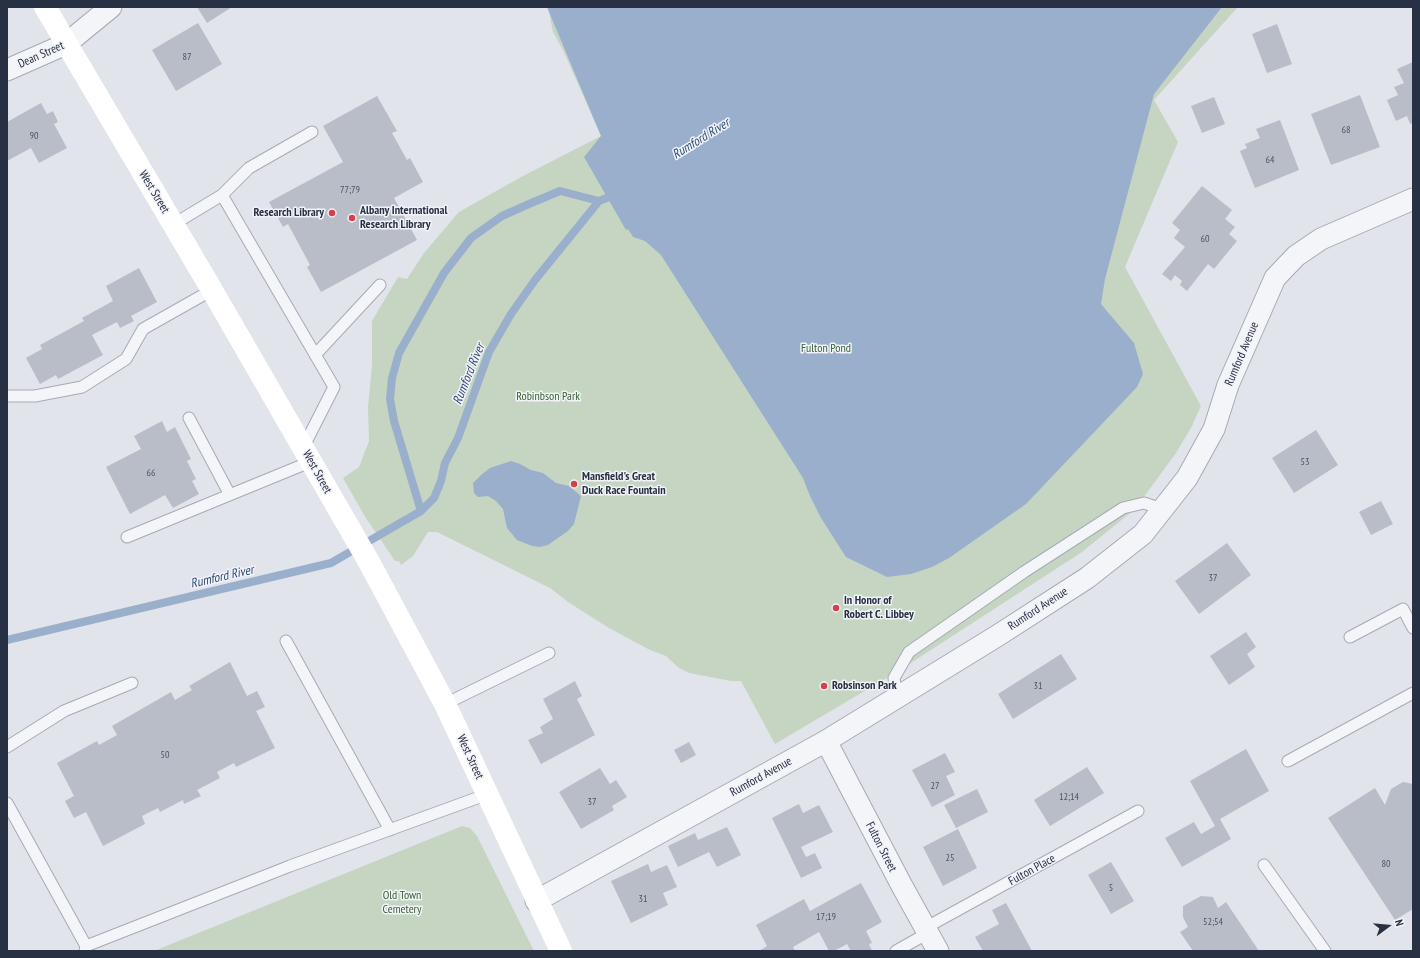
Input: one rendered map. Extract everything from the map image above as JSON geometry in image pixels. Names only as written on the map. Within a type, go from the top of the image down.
[{"type":"main road","name":"West Street","points":[[46,7],[66,44],[174,224],[369,562],[445,704],[488,794],[536,901],[561,951]]},
{"type":"street","name":"Dean Street","points":[[7,70],[66,44],[112,7]]},
{"type":"street","name":"Rumford Avenue","points":[[536,901],[826,741],[997,636],[1087,578],[1143,534],[1186,478],[1214,429],[1228,385],[1275,278],[1296,256],[1321,240],[1413,199]]},
{"type":"street","name":"Fulton Street","points":[[826,741],[938,951]]},
{"type":"lane","points":[[174,224],[222,195],[249,168],[312,132]]},
{"type":"lane","points":[[127,537],[230,494],[307,455],[334,387],[222,195]]},
{"type":"lane","points":[[314,355],[380,285]]},
{"type":"lane","points":[[7,396],[35,396],[82,387],[126,359],[143,329],[212,290]]},
{"type":"lane","points":[[189,418],[230,494]]},
{"type":"lane","points":[[897,697],[894,678],[909,652],[1024,572],[1123,508],[1144,503],[1162,509]]},
{"type":"lane","points":[[1350,637],[1403,609],[1413,628]]},
{"type":"lane","points":[[286,640],[390,830]]},
{"type":"lane","points":[[445,704],[548,653]]},
{"type":"lane","points":[[7,747],[64,711],[132,683]]},
{"type":"lane","points":[[1288,761],[1413,693]]},
{"type":"lane","points":[[7,803],[85,948],[290,866],[488,794]]},
{"type":"lane","name":"Fulton Place","points":[[896,951],[927,930],[1138,811]]},
{"type":"lane","points":[[1264,866],[1325,951]]},
{"type":"green space","name":"Fulton Pond","points":[[548,7],[1238,7],[1154,100],[1178,142],[1125,267],[1201,406],[1191,428],[1176,453],[1135,509],[1082,552],[900,670],[775,744],[741,681],[731,681],[689,673],[679,668],[666,656],[650,650],[609,628],[568,602],[550,588],[437,532],[428,532],[413,556],[401,565],[399,561],[395,561],[364,515],[343,478],[359,467],[369,441],[368,407],[372,365],[372,321],[398,277],[407,279],[424,253],[459,212],[521,177],[601,136],[563,50],[553,32]]},
{"type":"green space","name":"Old Town Cemetery","points":[[462,826],[470,828],[477,836],[534,951],[154,951]]},
{"type":"water","name":"Fulton Pond","points":[[547,7],[1222,7],[1154,94],[1105,279],[1101,304],[1134,343],[1143,374],[1137,387],[1026,504],[949,558],[932,567],[911,574],[887,577],[846,557],[821,518],[803,478],[661,255],[645,241],[633,237],[628,229],[626,230],[584,157],[601,136]]},
{"type":"water","points":[[511,461],[531,470],[543,473],[556,483],[569,486],[581,496],[574,524],[568,531],[548,545],[540,547],[532,546],[517,540],[507,528],[503,509],[496,501],[488,496],[478,497],[474,493],[473,483],[481,475],[490,468]]},
{"type":"building","points":[[197,7],[232,7],[207,23]]},
{"type":"building","points":[[198,23],[222,64],[176,91],[152,50]]},
{"type":"building","points":[[1277,24],[1292,64],[1267,73],[1252,34]]},
{"type":"building","points":[[1413,62],[1413,123],[1410,124],[1407,116],[1396,121],[1387,100],[1398,95],[1394,87],[1404,83],[1397,69]]},
{"type":"building","points":[[1360,95],[1380,147],[1331,165],[1311,114]]},
{"type":"building","points":[[377,96],[397,131],[392,133],[407,160],[410,158],[423,182],[394,198],[417,240],[321,292],[307,267],[310,265],[288,224],[283,227],[269,202],[343,162],[323,126]]},
{"type":"building","points":[[1214,97],[1225,124],[1202,133],[1191,106]]},
{"type":"building","points":[[41,103],[47,114],[53,111],[58,122],[54,124],[67,148],[39,163],[31,148],[7,161],[7,122]]},
{"type":"building","points":[[1280,120],[1299,170],[1255,188],[1240,151],[1247,148],[1245,144],[1260,138],[1256,129]]},
{"type":"building","points":[[1202,186],[1232,210],[1225,219],[1235,227],[1229,234],[1237,241],[1214,269],[1208,264],[1187,291],[1180,285],[1182,281],[1175,275],[1171,281],[1162,274],[1185,247],[1174,238],[1180,230],[1172,223]]},
{"type":"building","points":[[139,268],[157,302],[131,316],[134,321],[120,328],[117,322],[92,335],[103,355],[58,379],[56,375],[40,384],[26,358],[42,349],[40,345],[84,321],[82,318],[113,301],[106,286]]},
{"type":"building","points":[[162,421],[167,432],[175,427],[191,459],[187,461],[196,479],[192,481],[199,494],[173,508],[165,495],[130,514],[106,467],[141,449],[134,436]]},
{"type":"building","points":[[1316,430],[1338,465],[1294,493],[1272,458]]},
{"type":"building","points":[[1381,501],[1393,524],[1371,535],[1359,512]]},
{"type":"building","points":[[1227,543],[1251,575],[1199,614],[1175,581]]},
{"type":"building","points":[[1246,632],[1256,647],[1247,654],[1255,667],[1229,685],[1210,656]]},
{"type":"building","points":[[1061,654],[1077,679],[1013,719],[998,694]]},
{"type":"building","points":[[230,662],[247,696],[257,691],[265,707],[256,711],[275,748],[236,767],[234,763],[217,772],[220,778],[197,790],[201,796],[184,804],[183,800],[160,812],[158,808],[142,816],[145,824],[103,846],[86,812],[74,818],[65,801],[74,796],[57,763],[97,741],[99,745],[117,735],[112,726],[171,692],[175,700],[192,690],[189,686]]},
{"type":"building","points":[[575,681],[582,696],[577,699],[595,735],[541,764],[528,740],[543,733],[540,727],[553,719],[543,699]]},
{"type":"building","points":[[689,742],[696,755],[681,763],[674,750]]},
{"type":"building","points":[[1246,749],[1269,791],[1220,819],[1231,839],[1182,867],[1165,838],[1194,822],[1201,834],[1215,826],[1190,781]]},
{"type":"building","points":[[945,753],[955,772],[946,776],[955,795],[932,807],[912,770]]},
{"type":"building","points":[[1087,767],[1104,793],[1050,826],[1034,800]]},
{"type":"building","points":[[600,768],[610,784],[616,780],[627,797],[612,806],[614,810],[581,829],[559,792]]},
{"type":"building","points":[[1403,782],[1413,784],[1413,909],[1395,920],[1328,818],[1375,788],[1385,805],[1391,789]]},
{"type":"building","points":[[977,789],[988,812],[956,828],[944,805]]},
{"type":"building","points":[[799,804],[803,813],[819,805],[833,832],[801,847],[806,857],[815,853],[822,868],[801,878],[772,818]]},
{"type":"building","points":[[727,827],[741,855],[717,867],[709,852],[678,867],[668,846],[695,833],[698,840]]},
{"type":"building","points":[[958,829],[977,868],[943,886],[923,847]]},
{"type":"building","points":[[1111,862],[1134,901],[1111,914],[1088,875]]},
{"type":"building","points":[[648,864],[651,872],[667,865],[677,887],[663,893],[668,905],[631,923],[611,881]]},
{"type":"building","points":[[861,883],[882,922],[866,931],[872,943],[869,944],[872,951],[851,951],[847,944],[834,951],[829,951],[819,932],[793,947],[795,951],[759,951],[767,946],[756,925],[804,899],[810,911]]},
{"type":"building","points":[[1201,896],[1213,897],[1218,908],[1226,902],[1259,951],[1193,951],[1180,932],[1188,927],[1183,917],[1183,906]]},
{"type":"building","points":[[1006,903],[1032,951],[983,951],[975,937],[999,924],[992,910]]},
{"type":"waterway","points":[[421,511],[394,421],[390,399],[392,378],[399,353],[444,273],[471,238],[502,216],[560,191],[599,201]]},
{"type":"waterway","name":"Rumford River","points":[[7,640],[331,563],[421,511],[434,498],[441,481],[445,463],[458,438],[489,352],[511,314],[535,280],[599,201],[617,194]]},
{"type":"place","name":"Research Library","points":[[332,213]]},
{"type":"place","name":"Albany International Research Library","points":[[352,218]]},
{"type":"place","name":"Mansfield's Great Duck Race Fountain","points":[[574,484]]},
{"type":"place","name":"In Honor of Robert C. Libbey","points":[[836,608]]},
{"type":"place","name":"Robsinson Park","points":[[824,686]]},
{"type":"park label","name":"Robinbson Park","points":[[548,397]]}]
